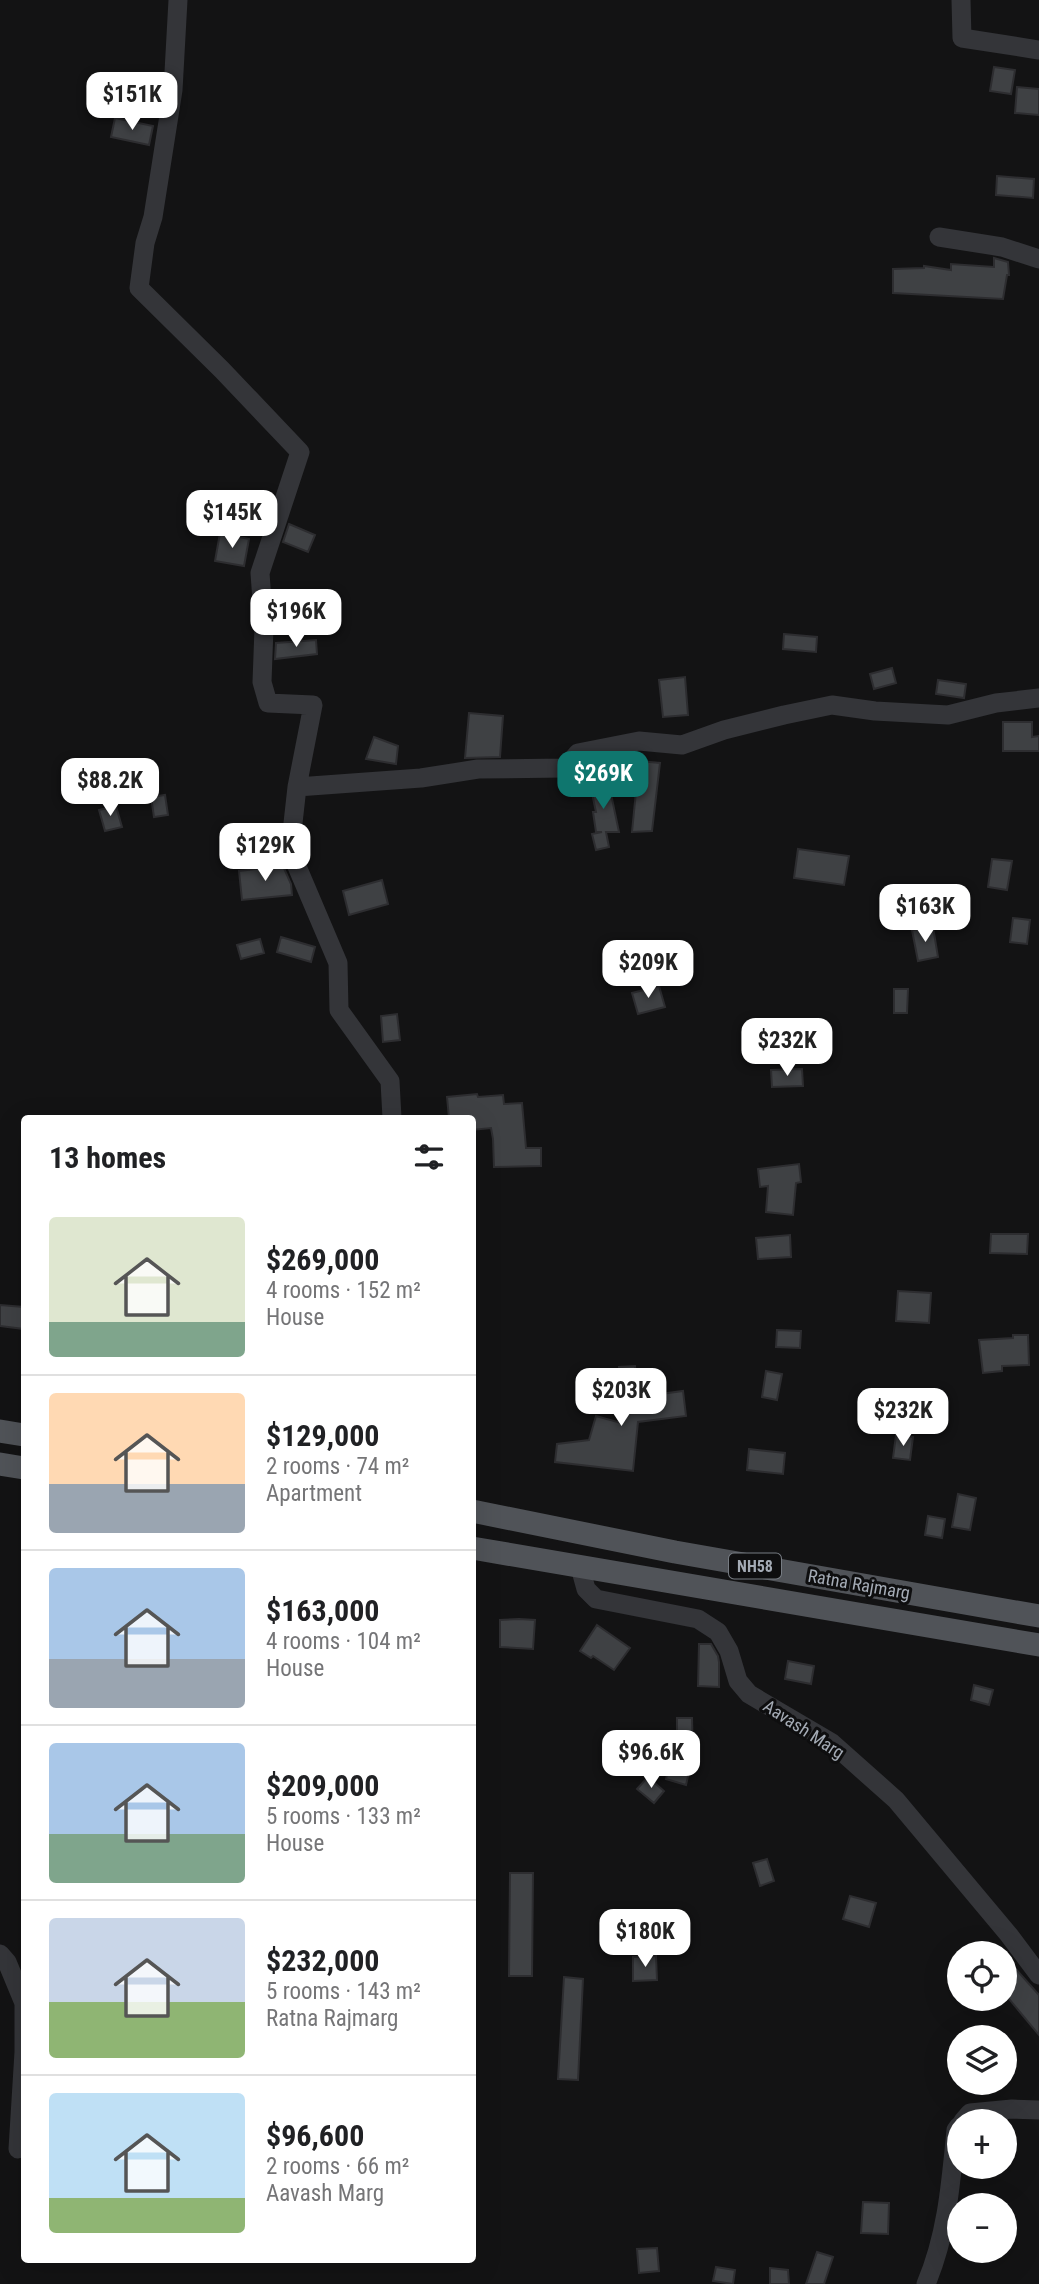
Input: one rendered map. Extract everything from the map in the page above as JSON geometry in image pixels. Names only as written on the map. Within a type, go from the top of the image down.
[{"type":"main road","points":[[0,1432],[21,1436]]},
{"type":"main road","points":[[0,1464],[21,1468]]},
{"type":"main road","name":"Ratna Rajmarg","points":[[476,1512],[675,1552],[1039,1616]]},
{"type":"main road","name":"Ratna Rajmarg","points":[[476,1549],[1039,1646]]},
{"type":"street","points":[[178,0],[173,90],[139,288],[300,452],[260,573],[264,628],[262,682],[268,703],[313,705],[297,787],[290,850],[338,963],[339,1010],[390,1081],[392,1115]]},
{"type":"street","points":[[961,0],[962,38],[1039,50]]},
{"type":"street","points":[[939,237],[1002,247],[1039,259]]},
{"type":"street","points":[[297,787],[421,778],[478,769],[565,768],[578,754],[639,741],[682,745],[724,730],[832,705],[875,711],[948,715],[996,703],[1039,698]]},
{"type":"street","name":"Aavash Marg","points":[[580,1567],[586,1589],[596,1599],[698,1619],[718,1632],[729,1651],[737,1681],[749,1694],[832,1743],[896,1800],[1039,1975]]},
{"type":"street","points":[[0,1954],[21,1996]]},
{"type":"street","points":[[18,2149],[21,2100]]},
{"type":"street","points":[[1017,2109],[1039,2110]]},
{"type":"street","points":[[926,2284],[934,2266],[943,2231],[951,2179]]},
{"type":"building","points":[[994,67],[1015,70],[1011,94],[990,91]]},
{"type":"building","points":[[1017,87],[1039,89],[1039,115],[1015,113]]},
{"type":"building","points":[[115,118],[153,126],[149,145],[111,137]]},
{"type":"building","points":[[997,176],[1034,179],[1033,198],[996,195]]},
{"type":"building","points":[[994,258],[1008,262],[1009,275],[1003,299],[893,293],[893,269],[924,266],[951,270],[951,264],[994,267]]},
{"type":"building","points":[[289,524],[315,535],[308,552],[283,542]]},
{"type":"building","points":[[220,533],[249,539],[244,566],[215,561]]},
{"type":"building","points":[[784,634],[817,637],[816,652],[783,649]]},
{"type":"building","points":[[316,640],[317,654],[275,659],[276,643]]},
{"type":"building","points":[[892,668],[896,683],[874,689],[870,674]]},
{"type":"building","points":[[685,677],[688,715],[663,717],[659,680]]},
{"type":"building","points":[[938,680],[966,684],[964,698],[936,694]]},
{"type":"building","points":[[469,713],[503,716],[500,757],[465,758]]},
{"type":"building","points":[[1003,722],[1032,722],[1032,737],[1039,736],[1039,751],[1003,751]]},
{"type":"building","points":[[374,737],[398,746],[396,764],[366,759]]},
{"type":"building","points":[[639,761],[660,763],[652,831],[632,832]]},
{"type":"building","points":[[607,775],[619,832],[606,832],[609,847],[596,850],[592,834],[602,832],[596,832],[593,812],[596,812],[589,779]]},
{"type":"building","points":[[165,795],[168,815],[154,817],[151,797]]},
{"type":"building","points":[[116,806],[122,827],[105,831],[99,810]]},
{"type":"building","points":[[798,849],[849,856],[844,885],[794,878]]},
{"type":"building","points":[[992,859],[1012,861],[1007,890],[988,887]]},
{"type":"building","points":[[283,866],[291,884],[292,895],[242,900],[239,871]]},
{"type":"building","points":[[382,880],[388,904],[349,915],[343,891]]},
{"type":"building","points":[[1013,918],[1030,920],[1027,944],[1010,942]]},
{"type":"building","points":[[933,927],[938,957],[918,961],[912,930]]},
{"type":"building","points":[[281,937],[315,947],[311,962],[277,952]]},
{"type":"building","points":[[260,939],[264,953],[241,959],[237,945]]},
{"type":"building","points":[[659,986],[665,1007],[638,1014],[632,993]]},
{"type":"building","points":[[894,989],[908,989],[907,1013],[894,1013]]},
{"type":"building","points":[[397,1014],[400,1040],[383,1042],[381,1016]]},
{"type":"building","points":[[802,1069],[803,1086],[772,1087],[771,1070]]},
{"type":"building","points":[[503,1095],[504,1104],[522,1103],[526,1148],[541,1148],[541,1166],[494,1167],[491,1128],[476,1130],[476,1115],[449,1115],[447,1097]]},
{"type":"building","points":[[799,1164],[801,1182],[796,1183],[793,1215],[766,1212],[768,1186],[760,1187],[758,1169]]},
{"type":"building","points":[[991,1234],[1028,1234],[1027,1254],[990,1253]]},
{"type":"building","points":[[790,1235],[791,1257],[758,1259],[756,1238]]},
{"type":"building","points":[[898,1291],[931,1293],[929,1323],[896,1321]]},
{"type":"building","points":[[0,1305],[21,1307],[21,1329],[0,1326]]},
{"type":"building","points":[[777,1330],[801,1331],[800,1348],[776,1347]]},
{"type":"building","points":[[1013,1335],[1028,1335],[1029,1365],[1002,1366],[1002,1371],[983,1373],[979,1340],[1013,1338]]},
{"type":"building","points":[[635,1366],[638,1397],[683,1391],[686,1416],[638,1422],[633,1471],[555,1462],[557,1444],[589,1440],[596,1416],[621,1423],[619,1400],[623,1400],[619,1367]]},
{"type":"building","points":[[766,1371],[782,1374],[777,1400],[762,1397]]},
{"type":"building","points":[[896,1435],[913,1437],[910,1460],[893,1458]]},
{"type":"building","points":[[749,1449],[785,1453],[783,1474],[747,1470]]},
{"type":"building","points":[[958,1494],[976,1498],[970,1530],[952,1527]]},
{"type":"building","points":[[928,1516],[945,1519],[942,1538],[925,1535]]},
{"type":"building","points":[[500,1620],[535,1620],[533,1649],[500,1647]]},
{"type":"building","points":[[597,1625],[630,1648],[614,1670],[580,1651]]},
{"type":"building","points":[[699,1644],[711,1644],[718,1656],[719,1687],[698,1686]]},
{"type":"building","points":[[788,1661],[814,1666],[811,1684],[785,1679]]},
{"type":"building","points":[[974,1685],[993,1690],[989,1705],[971,1700]]},
{"type":"building","points":[[677,1718],[692,1718],[693,1755],[686,1785],[666,1779],[677,1735]]},
{"type":"building","points":[[648,1777],[664,1791],[654,1803],[637,1789]]},
{"type":"building","points":[[767,1859],[774,1881],[760,1886],[753,1863]]},
{"type":"building","points":[[510,1873],[533,1873],[532,1976],[509,1976]]},
{"type":"building","points":[[850,1896],[876,1903],[869,1927],[843,1919]]},
{"type":"building","points":[[656,1956],[657,1980],[633,1981],[633,1957]]},
{"type":"building","points":[[1017,1970],[1039,1995],[1039,2035],[1017,2009]]},
{"type":"building","points":[[564,1977],[583,1979],[578,2080],[558,2079]]},
{"type":"building","points":[[863,2202],[889,2203],[888,2234],[861,2233]]},
{"type":"building","points":[[657,2248],[659,2271],[639,2273],[637,2249]]},
{"type":"building","points":[[817,2252],[833,2257],[824,2284],[806,2284]]},
{"type":"building","points":[[716,2267],[735,2270],[733,2284],[713,2281]]},
{"type":"building","points":[[770,2268],[788,2270],[789,2284],[770,2284]]}]
